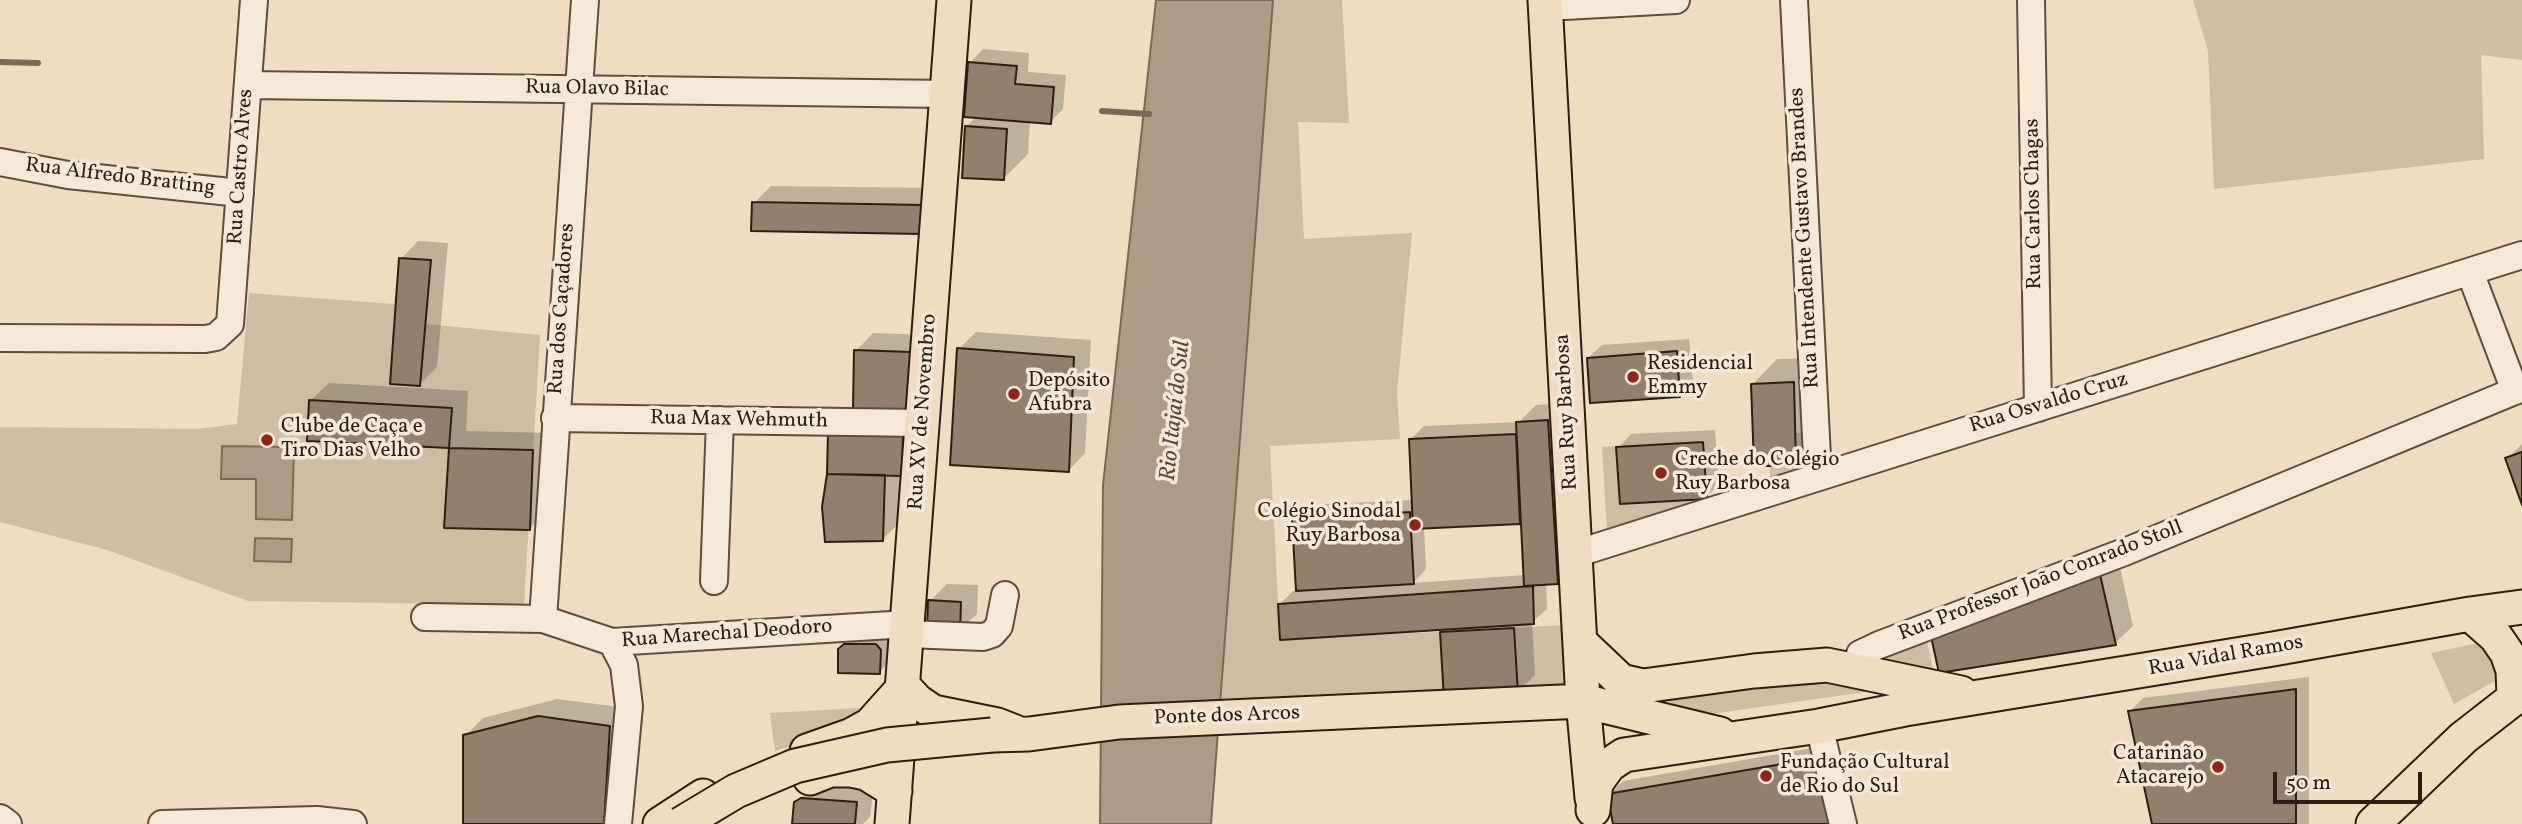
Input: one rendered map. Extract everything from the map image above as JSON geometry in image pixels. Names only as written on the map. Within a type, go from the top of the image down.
[{"type":"main road","name":"Rua XV de Novembro","points":[[892,824],[954,0]]},
{"type":"main road","name":"Rua Ruy Barbosa","points":[[1545,4],[1583,701],[1594,806]]},
{"type":"main road","name":"Rua Vidal Ramos","points":[[1594,806],[1609,765],[1623,755],[1819,726],[1905,709],[2522,607]]},
{"type":"main road","points":[[2373,824],[2463,738],[2518,694],[2507,653],[2496,637],[2470,614]]},
{"type":"main road","points":[[1580,643],[1621,681],[1643,687],[1754,671],[1827,665],[1867,672]]},
{"type":"main road","name":"Rua Vidal Ramos","points":[[1867,672],[1981,698]]},
{"type":"main road","points":[[660,824],[744,775],[852,735],[870,725],[904,687],[917,701],[933,712],[997,725],[1014,734]]},
{"type":"main road","points":[[1583,701],[1739,739]]},
{"type":"main road","name":"Ponte dos Arcos","points":[[681,824],[736,791],[794,766],[887,745],[1119,722],[1583,701]]},
{"type":"main road","points":[[1594,806],[1601,757],[1609,739],[1629,721],[1649,716]]},
{"type":"main road","points":[[830,770],[852,735]]},
{"type":"main road","points":[[706,824],[830,770],[866,773],[895,791]]},
{"type":"main road","points":[[744,775],[795,783]]},
{"type":"street","name":"Rua Castro Alves","points":[[0,338],[205,339],[224,332],[230,324],[231,315],[254,0]]},
{"type":"street","name":"Rua dos Caçadores","points":[[542,619],[585,0]]},
{"type":"street","points":[[1545,4],[1676,0]]},
{"type":"street","name":"Rua Intendente Gustavo Brandes","points":[[1794,0],[1818,477]]},
{"type":"street","name":"Rua Carlos Chagas","points":[[2031,0],[2038,408]]},
{"type":"street","name":"Rua Olavo Bilac","points":[[248,85],[947,94]]},
{"type":"street","name":"Rua Alfredo Bratting","points":[[0,162],[68,174],[240,193]]},
{"type":"street","name":"Rua Osvaldo Cruz","points":[[1575,554],[2522,255]]},
{"type":"street","points":[[2470,271],[2518,390]]},
{"type":"street","name":"Rua Professor João Conrado Stoll","points":[[1867,672],[1860,654],[1879,645],[2127,551],[2518,390]]},
{"type":"street","name":"Rua Max Wehmuth","points":[[555,418],[923,423]]},
{"type":"street","points":[[714,581],[720,420]]},
{"type":"street","name":"Rua Marechal Deodoro","points":[[425,617],[542,619],[612,642],[908,629],[983,637],[992,635],[999,626],[1005,595]]},
{"type":"street","points":[[612,642],[624,664],[629,706],[620,816],[649,824]]},
{"type":"street","points":[[1819,726],[1843,824]]},
{"type":"street","points":[[0,818],[8,824]]},
{"type":"street","points":[[162,824],[317,820],[353,824]]},
{"type":"shaded area","points":[[1267,0],[1342,0],[1349,123],[1298,122],[1304,239],[1412,233],[1397,393],[1400,439],[1270,446],[1280,639],[1440,632],[1444,699],[1218,717],[1236,493]]},
{"type":"shaded area","points":[[2193,0],[2522,0],[2522,60],[2481,55],[2484,159],[2214,189],[2208,51]]},
{"type":"shaded area","name":"Clube de Caça e Tiro Dias Velho","points":[[399,258],[431,260],[425,324],[540,335],[524,605],[248,601],[107,550],[0,522],[0,427],[197,429],[237,424],[249,293],[394,304]]},
{"type":"shaded area","points":[[1795,433],[1809,433],[1810,472],[1777,481],[1770,475],[1770,467],[1796,466]]},
{"type":"shaded area","points":[[1616,446],[1620,504],[1707,499],[1607,532],[1602,447]]},
{"type":"shaded area","points":[[1563,625],[1566,691],[1518,694],[1514,628]]},
{"type":"shaded area","points":[[1926,636],[1934,674],[1874,666],[1874,654]]},
{"type":"shaded area","points":[[2483,642],[2501,654],[2495,681],[2454,704],[2431,653]]},
{"type":"shaded area","points":[[1769,676],[1893,688],[1711,714],[1685,711],[1667,700]]},
{"type":"shaded area","points":[[878,707],[873,720],[775,751],[770,713]]},
{"type":"water","name":"Rio Itajaí do Sul","points":[[1156,0],[1273,0],[1211,824],[1100,824],[1103,485]]},
{"type":"water","points":[[222,446],[294,447],[292,520],[256,519],[256,479],[221,479]]},
{"type":"water","points":[[255,538],[292,539],[291,562],[254,561]]},
{"type":"building","points":[[968,62],[1017,66],[1015,84],[1054,87],[1051,124],[964,117]]},
{"type":"building","points":[[965,126],[1007,129],[1004,180],[962,178]]},
{"type":"building","points":[[752,202],[923,205],[922,234],[751,231]]},
{"type":"building","points":[[399,258],[431,260],[420,386],[390,384]]},
{"type":"building","name":"Depósito Afubra","points":[[957,348],[1074,357],[1069,472],[950,465]]},
{"type":"building","points":[[854,350],[911,352],[908,410],[853,409]]},
{"type":"building","name":"Residencial Emmy","points":[[1677,351],[1680,397],[1590,403],[1587,358]]},
{"type":"building","points":[[1794,382],[1796,466],[1754,466],[1751,384]]},
{"type":"building","points":[[309,400],[452,408],[449,448],[307,441]]},
{"type":"building","points":[[1548,420],[1558,584],[1524,586],[1516,422]]},
{"type":"building","points":[[828,432],[903,434],[902,476],[827,474]]},
{"type":"building","points":[[1516,434],[1520,524],[1413,529],[1409,439]]},
{"type":"building","name":"Creche do Colégio Ruy Barbosa","points":[[1703,442],[1707,499],[1620,504],[1616,447]]},
{"type":"building","points":[[449,448],[533,450],[530,530],[444,528]]},
{"type":"building","points":[[2522,452],[2522,505],[2505,458]]},
{"type":"building","points":[[827,474],[885,475],[883,541],[825,542],[822,507]]},
{"type":"building","points":[[1410,512],[1414,584],[1296,591],[1292,518]]},
{"type":"building","points":[[2099,570],[2116,645],[1939,673],[1930,632]]},
{"type":"building","points":[[1533,586],[1534,624],[1280,640],[1278,604]]},
{"type":"building","points":[[928,600],[961,602],[960,633],[927,632]]},
{"type":"building","points":[[1514,628],[1518,694],[1444,699],[1440,632]]},
{"type":"building","points":[[844,644],[876,644],[881,650],[880,674],[838,673],[838,649]]},
{"type":"building","name":"Catarinão Atacarejo","points":[[2296,689],[2296,824],[2152,824],[2128,711]]},
{"type":"building","points":[[538,716],[610,726],[604,824],[463,824],[463,735]]},
{"type":"building","name":"Fundação Cultural de Rio do Sul","points":[[1817,758],[1829,824],[1613,824],[1607,794]]},
{"type":"building","points":[[801,798],[857,802],[855,824],[792,824],[794,802]]},
{"type":"waterway","points":[[0,62],[38,63]]},
{"type":"waterway","points":[[1102,111],[1149,114]]},
{"type":"place","name":"Residencial Emmy","points":[[1633,377]]},
{"type":"place","name":"Depósito Afubra","points":[[1014,394]]},
{"type":"place","name":"Clube de Caça e Tiro Dias Velho","points":[[267,440]]},
{"type":"place","name":"Creche do Colégio Ruy Barbosa","points":[[1661,473]]},
{"type":"place","name":"Colégio Sinodal Ruy Barbosa","points":[[1415,525]]},
{"type":"place","name":"Catarinão Atacarejo","points":[[2218,767]]},
{"type":"place","name":"Fundação Cultural de Rio do Sul","points":[[1766,776]]}]
